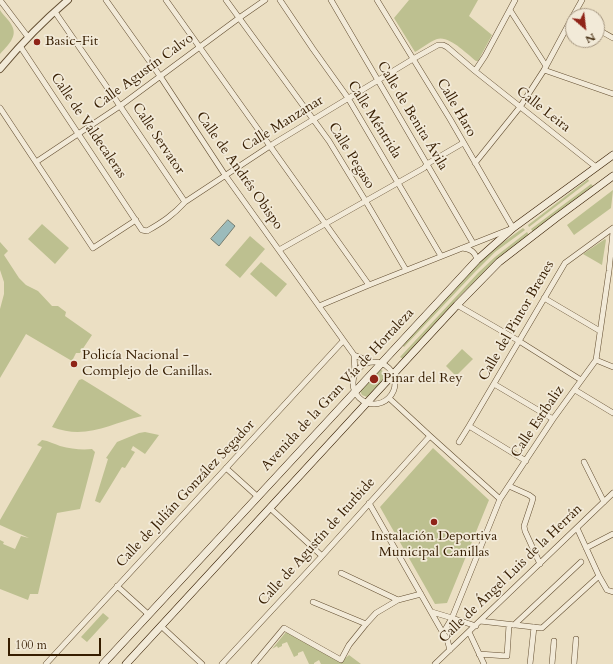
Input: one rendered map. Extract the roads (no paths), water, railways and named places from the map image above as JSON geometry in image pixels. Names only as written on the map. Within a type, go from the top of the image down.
[{"type":"main road","name":"Avenida de la Gran Vía de Hortaleza","points":[[102,664],[477,260],[513,228],[613,155]]},
{"type":"main road","points":[[126,664],[457,305],[499,262],[613,176]]},
{"type":"street","points":[[0,0],[28,37]]},
{"type":"street","name":"Calle de Andrés Obispo","points":[[106,0],[160,76],[226,175],[343,341],[354,355],[371,362],[381,363]]},
{"type":"street","points":[[166,0],[324,224],[369,285]]},
{"type":"street","name":"Calle Pegaso","points":[[226,0],[329,141],[406,270]]},
{"type":"street","name":"Calle Agustín Calvo","points":[[36,162],[120,106],[265,0]]},
{"type":"street","name":"Calle Méntrida","points":[[280,0],[348,98],[441,256]]},
{"type":"street","name":"Calle de Benita Ávila","points":[[331,0],[473,243]]},
{"type":"street","name":"Calle Haro","points":[[377,0],[450,119],[513,228]]},
{"type":"street","points":[[475,71],[485,56],[515,0]]},
{"type":"street","points":[[0,69],[28,37],[65,1]]},
{"type":"street","points":[[510,10],[545,68],[613,94]]},
{"type":"street","name":"Calle Servator","points":[[54,12],[185,202]]},
{"type":"street","points":[[475,163],[520,107],[545,68],[565,31]]},
{"type":"street","name":"Calle Leira","points":[[413,59],[438,46],[443,45],[447,47],[596,167]]},
{"type":"street","name":"Calle de Valdecaleras","points":[[20,46],[136,220]]},
{"type":"street","name":"Calle Manzanar","points":[[136,220],[142,230],[147,231],[166,220],[185,202],[270,146],[413,59]]},
{"type":"street","points":[[0,108],[93,248],[136,220]]},
{"type":"street","points":[[279,250],[424,168],[427,164],[463,143]]},
{"type":"street","points":[[319,306],[513,228]]},
{"type":"street","name":"Calle del Pintor Brenes","points":[[459,442],[565,263],[613,228]]},
{"type":"street","name":"Calle Estíbaliz","points":[[443,633],[452,618],[500,499],[553,419],[596,360],[613,232]]},
{"type":"street","points":[[461,248],[469,249],[473,252],[477,260]]},
{"type":"street","points":[[544,298],[600,331]]},
{"type":"street","points":[[457,305],[519,341],[581,380]]},
{"type":"street","name":"Calle de Julián González Segador","points":[[46,664],[343,341]]},
{"type":"street","points":[[354,355],[355,373]]},
{"type":"street","points":[[596,360],[613,367]]},
{"type":"street","points":[[371,362],[363,364],[358,368],[352,382],[354,392],[362,402],[374,405],[385,402],[395,389],[395,380],[393,375],[381,363]]},
{"type":"street","points":[[494,384],[553,419]]},
{"type":"street","points":[[575,390],[613,413]]},
{"type":"street","points":[[389,398],[500,499]]},
{"type":"street","points":[[469,426],[526,460]]},
{"type":"street","name":"Calle de Agustín de Iturbide","points":[[222,664],[430,436]]},
{"type":"street","name":"Calle de Ángel Luis de la Herrán","points":[[584,462],[604,502]]},
{"type":"street","points":[[226,468],[258,497]]},
{"type":"street","points":[[509,486],[533,498],[524,526],[540,564]]},
{"type":"street","name":"Calle de Ángel Luis de la Herrán","points":[[436,664],[613,493]]},
{"type":"street","points":[[369,503],[447,639],[450,650]]},
{"type":"street","points":[[270,508],[322,556]]},
{"type":"street","points":[[577,528],[606,590],[613,592]]},
{"type":"street","points":[[586,548],[613,534]]},
{"type":"street","points":[[479,654],[507,656],[511,625],[581,562]]},
{"type":"street","points":[[341,573],[398,600]]},
{"type":"street","points":[[480,621],[542,628],[599,576]]},
{"type":"street","points":[[117,586],[149,615]]},
{"type":"street","points":[[254,664],[284,628],[341,660],[349,645],[376,613],[398,600],[420,594]]},
{"type":"street","points":[[314,602],[366,624]]},
{"type":"street","points":[[432,612],[476,626]]},
{"type":"street","points":[[161,626],[202,664]]},
{"type":"street","points":[[530,664],[534,628]]},
{"type":"street","points":[[469,632],[484,664]]},
{"type":"street","points":[[574,664],[576,639]]},
{"type":"street","points":[[552,664],[554,641]]},
{"type":"water","points":[[228,220],[235,226],[219,246],[211,239]]},
{"type":"place","name":"Basic-Fit","points":[[37,42]]},
{"type":"place","name":"Policía Nacional - Complejo de Canillas.","points":[[74,364]]},
{"type":"place","name":"Pinar del Rey","points":[[374,379]]},
{"type":"place","name":"Instalación Deportiva Municipal Canillas","points":[[434,522]]}]
